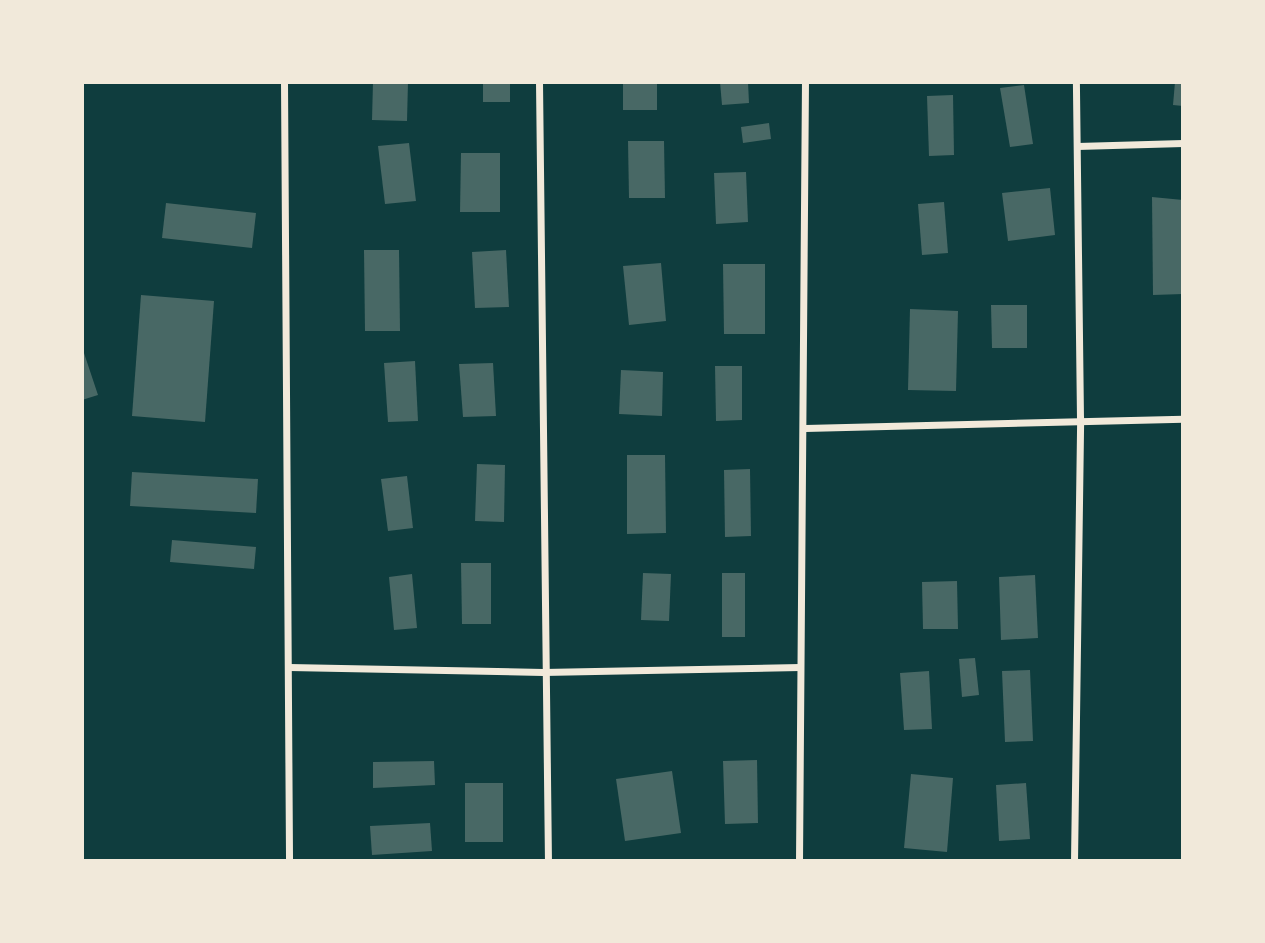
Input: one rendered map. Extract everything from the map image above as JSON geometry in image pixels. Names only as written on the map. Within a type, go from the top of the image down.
[{"type":"street","points":[[284,82],[289,861]]},
{"type":"street","points":[[539,82],[543,672],[548,861]]},
{"type":"street","points":[[799,861],[805,428],[805,82]]},
{"type":"street","points":[[1074,861],[1080,418],[1076,82]]},
{"type":"street","points":[[1077,146],[1183,143]]},
{"type":"street","points":[[805,428],[1080,418],[1183,419]]},
{"type":"street","points":[[289,667],[543,672],[800,667]]},
{"type":"building","points":[[373,82],[408,82],[407,121],[372,120]]},
{"type":"building","points":[[483,82],[510,82],[510,102],[483,102]]},
{"type":"building","points":[[623,82],[657,82],[657,110],[623,110]]},
{"type":"building","points":[[720,82],[748,82],[749,103],[722,105]]},
{"type":"building","points":[[1175,82],[1183,82],[1183,106],[1173,105]]},
{"type":"building","points":[[1024,85],[1033,144],[1010,147],[1000,88]]},
{"type":"building","points":[[953,95],[954,155],[929,156],[927,96]]},
{"type":"building","points":[[769,123],[771,139],[743,143],[741,127]]},
{"type":"building","points":[[628,141],[664,141],[665,198],[629,198]]},
{"type":"building","points":[[409,143],[416,201],[385,204],[378,146]]},
{"type":"building","points":[[461,153],[500,153],[500,212],[460,212]]},
{"type":"building","points":[[746,172],[748,222],[716,224],[714,173]]},
{"type":"building","points":[[1050,188],[1055,235],[1008,241],[1002,193]]},
{"type":"building","points":[[1152,197],[1183,200],[1183,294],[1153,295]]},
{"type":"building","points":[[944,202],[948,253],[922,255],[918,204]]},
{"type":"building","points":[[166,203],[256,213],[252,248],[162,238]]},
{"type":"building","points":[[364,250],[399,250],[400,331],[365,331]]},
{"type":"building","points":[[506,250],[509,307],[475,308],[472,252]]},
{"type":"building","points":[[661,263],[666,321],[629,325],[623,266]]},
{"type":"building","points":[[723,264],[765,264],[765,334],[724,334]]},
{"type":"building","points":[[141,295],[214,301],[205,422],[132,416]]},
{"type":"building","points":[[991,305],[1027,305],[1027,348],[992,348]]},
{"type":"building","points":[[910,309],[958,311],[956,391],[908,390]]},
{"type":"building","points":[[82,347],[98,395],[82,400]]},
{"type":"building","points":[[415,361],[418,421],[388,422],[384,363]]},
{"type":"building","points":[[493,363],[496,416],[463,417],[459,364]]},
{"type":"building","points":[[715,366],[742,366],[742,420],[716,421]]},
{"type":"building","points":[[621,370],[663,372],[662,416],[619,414]]},
{"type":"building","points":[[627,455],[665,455],[666,533],[627,534]]},
{"type":"building","points":[[477,464],[505,465],[504,522],[475,521]]},
{"type":"building","points":[[750,469],[751,536],[725,537],[724,470]]},
{"type":"building","points":[[132,472],[258,479],[256,513],[130,506]]},
{"type":"building","points":[[407,476],[413,528],[388,531],[381,479]]},
{"type":"building","points":[[172,540],[256,547],[254,569],[170,562]]},
{"type":"building","points":[[461,563],[491,563],[491,624],[462,624]]},
{"type":"building","points":[[643,573],[671,574],[669,621],[641,620]]},
{"type":"building","points":[[722,573],[745,573],[745,637],[722,637]]},
{"type":"building","points":[[412,574],[417,628],[394,630],[389,577]]},
{"type":"building","points":[[1035,575],[1038,638],[1001,640],[999,577]]},
{"type":"building","points":[[957,581],[958,629],[923,629],[922,582]]},
{"type":"building","points":[[975,658],[979,695],[962,697],[959,659]]},
{"type":"building","points":[[1030,670],[1033,741],[1005,742],[1002,671]]},
{"type":"building","points":[[929,671],[932,729],[904,730],[900,673]]},
{"type":"building","points":[[757,760],[758,823],[725,824],[723,761]]},
{"type":"building","points":[[434,761],[435,785],[373,788],[373,762]]},
{"type":"building","points":[[672,771],[681,833],[625,841],[616,779]]},
{"type":"building","points":[[911,774],[953,778],[947,852],[904,848]]},
{"type":"building","points":[[465,783],[503,783],[503,842],[465,842]]},
{"type":"building","points":[[1026,783],[1030,839],[999,841],[996,785]]},
{"type":"building","points":[[430,823],[432,851],[372,855],[370,826]]}]
